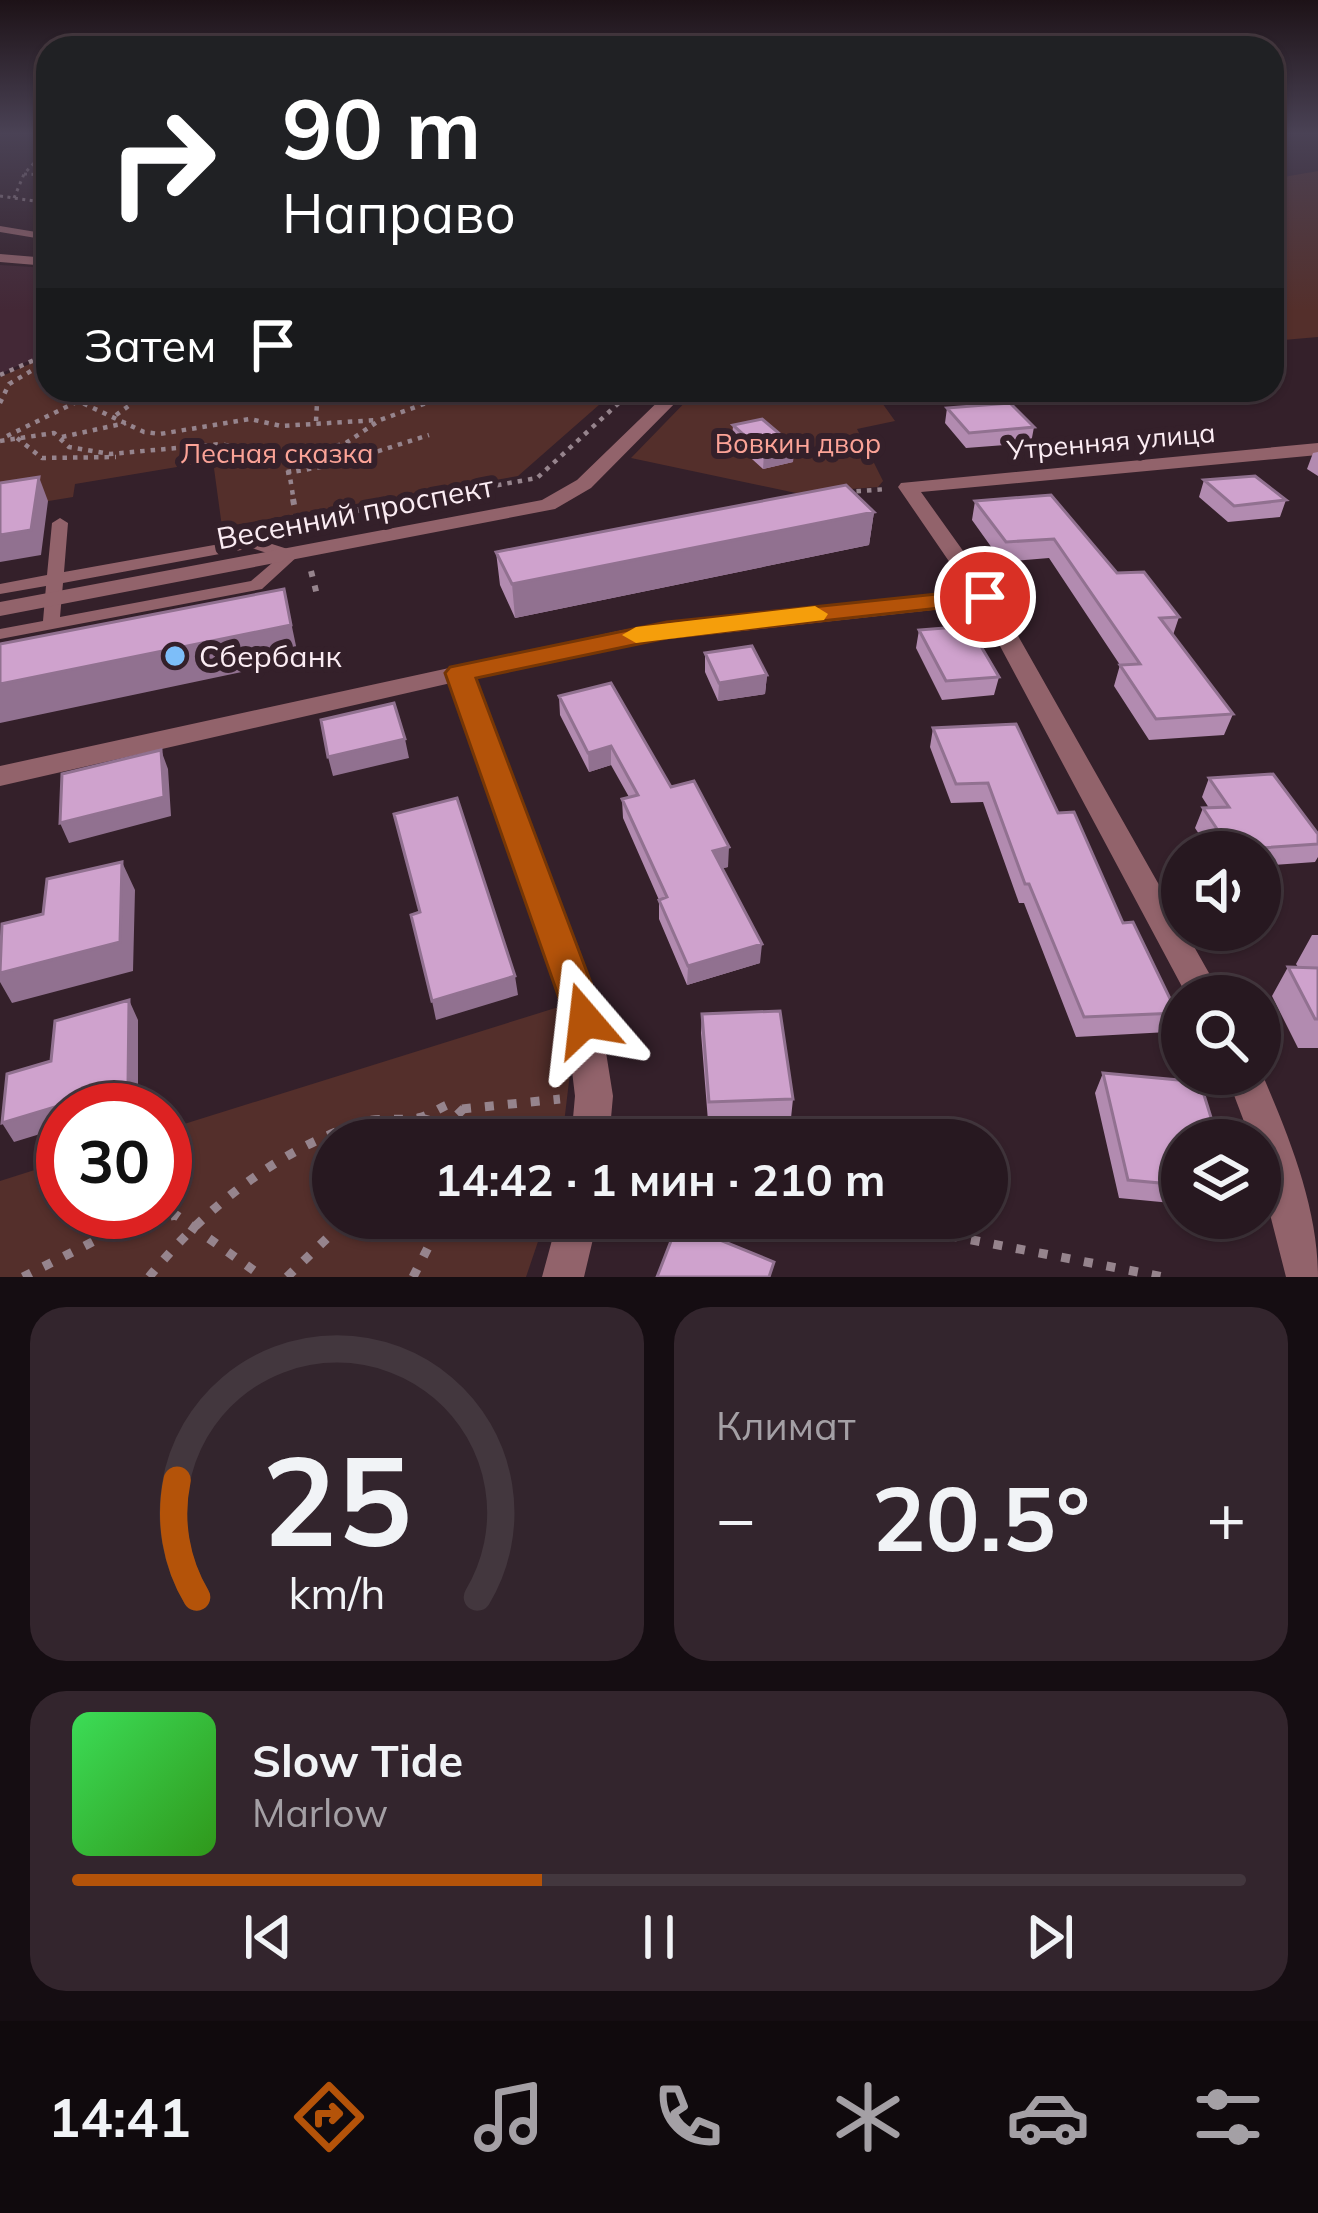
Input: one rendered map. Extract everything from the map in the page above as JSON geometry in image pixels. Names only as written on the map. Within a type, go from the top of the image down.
[{"type":"street","points":[[27,259],[36,256]]},
{"type":"street","points":[[0,258],[36,260]]},
{"type":"street","name":"Весенний проспект","points":[[0,609],[55,589],[167,568],[291,555],[529,510],[561,500],[667,402]]},
{"type":"street","name":"Утренняя улица","points":[[908,487],[1318,449]]},
{"type":"street","points":[[908,487],[985,597],[1193,975]]},
{"type":"street","points":[[0,776],[667,630],[985,597]]},
{"type":"street","points":[[460,673],[580,996],[594,1096],[592,1119]]},
{"type":"street","points":[[1252,1095],[1272,1146],[1307,1277]]},
{"type":"street","points":[[563,1277],[573,1239]]},
{"type":"lane","points":[[0,229],[36,235]]},
{"type":"lane","points":[[51,624],[60,523]]},
{"type":"lane","points":[[0,634],[256,585],[291,555]]},
{"type":"lane","points":[[167,568],[172,601]]},
{"type":"lane","points":[[0,589],[55,589]]},
{"type":"path","points":[[14,198],[17,192]]},
{"type":"path","points":[[0,196],[36,201]]},
{"type":"path","points":[[0,375],[36,364]]},
{"type":"path","points":[[0,403],[9,384],[36,367]]},
{"type":"path","points":[[0,440],[77,402]]},
{"type":"path","points":[[83,402],[160,434],[235,421],[281,426],[380,420]]},
{"type":"path","points":[[116,415],[133,402]]},
{"type":"path","points":[[316,421],[319,402]]},
{"type":"path","points":[[17,437],[28,451],[63,461],[221,444],[287,459],[346,443],[380,420],[429,402]]},
{"type":"path","points":[[253,529],[537,478],[620,402]]},
{"type":"path","points":[[62,437],[126,423]]},
{"type":"path","points":[[0,440],[54,433],[78,450],[144,454]]},
{"type":"path","points":[[286,473],[338,464],[429,435]]},
{"type":"path","points":[[287,459],[297,521]]},
{"type":"path","points":[[840,492],[908,487]]},
{"type":"path","points":[[426,1119],[437,1106],[452,1103],[462,1108],[594,1096]]},
{"type":"path","points":[[462,1108],[467,1119]]},
{"type":"path","points":[[149,1277],[194,1226],[238,1187],[335,1132],[370,1119],[427,1115]]},
{"type":"path","points":[[23,1277],[141,1220],[176,1216],[263,1277]]},
{"type":"path","points":[[287,1277],[326,1239]]},
{"type":"path","points":[[413,1277],[432,1239]]},
{"type":"path","points":[[967,1239],[1164,1277]]},
{"type":"shaded area","points":[[0,265],[36,267],[36,358],[0,374]]},
{"type":"green space","points":[[1284,192],[1318,192],[1318,337],[1284,340]]},
{"type":"green space","name":"Лесная сказка","points":[[36,361],[36,402],[602,402],[518,476],[222,527],[213,461],[75,484],[73,497],[0,509],[0,377]]},
{"type":"green space","name":"Вовкин двор","points":[[685,402],[881,402],[895,421],[857,429],[883,481],[878,487],[796,493],[631,458]]},
{"type":"green space","points":[[565,1005],[572,1056],[564,1119],[312,1119],[312,1239],[539,1239],[526,1277],[0,1277],[0,1181],[36,1170],[36,1239],[192,1239],[192,1122]]},
{"type":"building","points":[[1010,403],[1034,427],[969,433],[947,408]]},
{"type":"building","points":[[762,419],[794,446],[764,453],[733,425]]},
{"type":"building","points":[[1255,476],[1286,500],[1234,506],[1204,480]]},
{"type":"building","points":[[39,477],[31,530],[0,535],[0,483]]},
{"type":"building","points":[[846,485],[874,512],[512,584],[496,552]]},
{"type":"building","points":[[1051,495],[1117,573],[1144,572],[1179,617],[1160,618],[1233,714],[1156,719],[1120,665],[1140,664],[1054,539],[1006,542],[975,501]]},
{"type":"building","points":[[284,589],[291,625],[0,684],[0,644]]},
{"type":"building","points":[[969,626],[999,677],[946,681],[919,630]]},
{"type":"building","points":[[752,646],[767,675],[719,683],[705,653]]},
{"type":"building","points":[[611,683],[671,787],[694,781],[729,847],[713,851],[762,944],[688,966],[659,900],[667,897],[622,799],[638,795],[611,746],[588,753],[559,696]]},
{"type":"building","points":[[394,703],[405,739],[328,757],[321,720]]},
{"type":"building","points":[[1016,724],[1058,813],[1074,812],[1123,923],[1133,922],[1161,980],[1161,1014],[1084,1017],[1029,884],[1025,884],[988,783],[956,784],[933,728]]},
{"type":"building","points":[[161,750],[164,797],[60,823],[62,774]]},
{"type":"building","points":[[1273,774],[1318,834],[1318,844],[1281,847],[1281,831],[1218,831],[1203,808],[1229,807],[1209,778]]},
{"type":"building","points":[[457,798],[515,976],[432,1001],[411,915],[420,912],[394,814]]},
{"type":"building","points":[[122,862],[120,942],[0,973],[2,924],[43,914],[47,879]]},
{"type":"building","points":[[1288,967],[1318,968],[1318,1019],[1315,1019]]},
{"type":"building","points":[[129,1000],[128,1083],[36,1083],[36,1113],[2,1123],[7,1074],[51,1061],[55,1021]]},
{"type":"building","points":[[780,1011],[793,1099],[709,1102],[702,1014]]},
{"type":"building","points":[[1103,1073],[1161,1078],[1161,1095],[1204,1095],[1211,1119],[1161,1119],[1161,1183],[1128,1180]]},
{"type":"building","points":[[672,1239],[717,1239],[774,1262],[769,1277],[657,1277]]},
{"type":"slow traffic","points":[[636,635],[815,614]]},
{"type":"place","name":"Сбербанк","points":[[175,656]]},
{"type":"route","points":[[585,1020],[460,673],[667,630],[985,597]]}]
